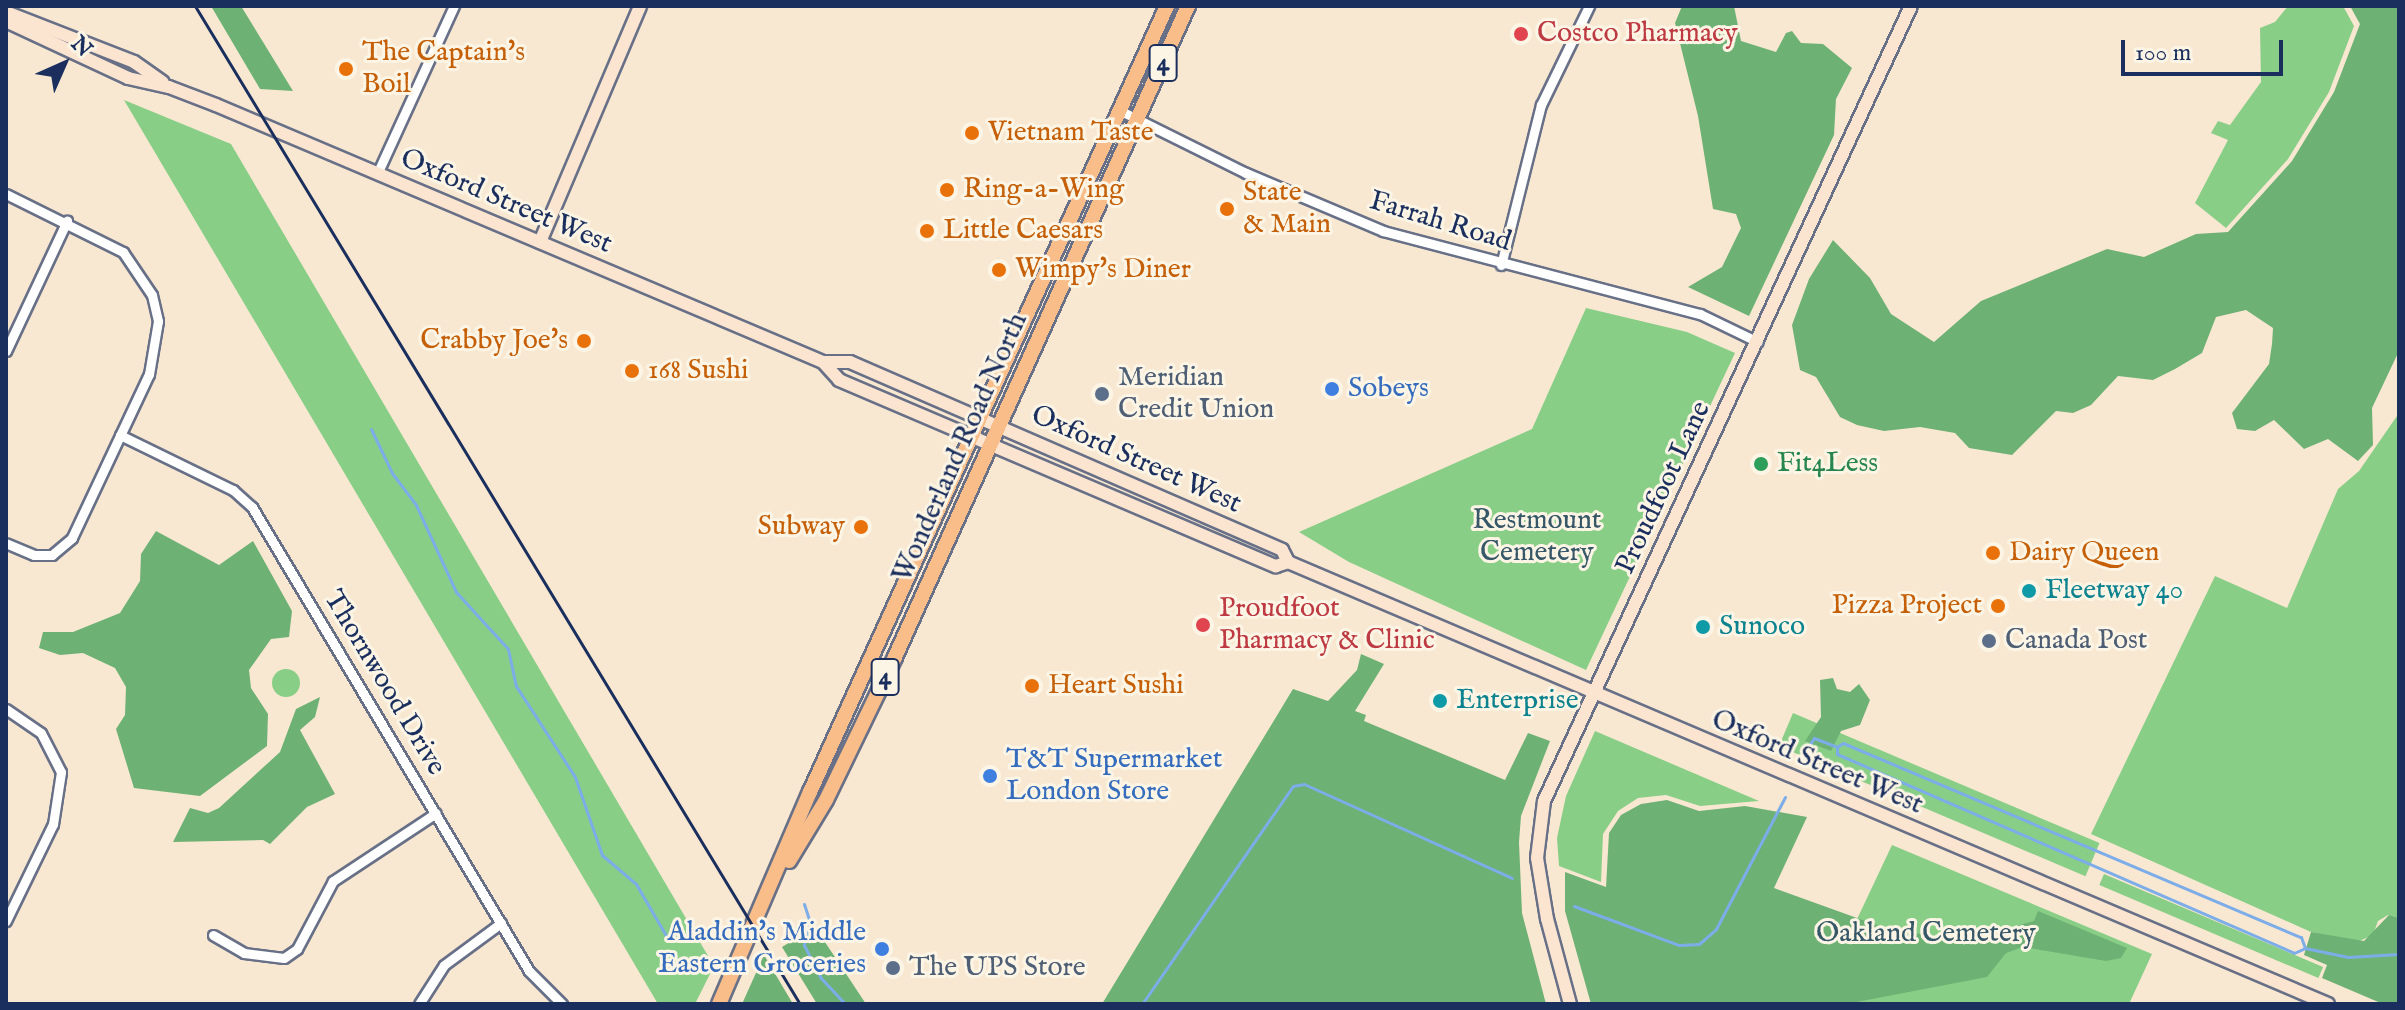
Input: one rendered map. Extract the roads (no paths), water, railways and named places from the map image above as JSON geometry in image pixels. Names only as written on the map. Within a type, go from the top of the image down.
[{"type":"main road","points":[[540,242],[640,6]]},
{"type":"main road","name":"Wonderland Road North","points":[[719,1004],[979,417],[1167,6]]},
{"type":"main road","name":"Wonderland Road North","points":[[764,903],[826,800],[1188,6]]},
{"type":"main road","name":"Proudfoot Lane","points":[[1570,1004],[1547,919],[1537,858],[1544,801],[1911,6]]},
{"type":"main road","name":"Oxford Street West","points":[[6,12],[134,62],[169,87]]},
{"type":"main road","name":"Oxford Street West","points":[[6,21],[128,78],[169,87],[823,362],[850,362],[1282,550],[1288,562],[1591,694],[2328,1004]]},
{"type":"main road","name":"Oxford Street West","points":[[823,362],[839,380],[1276,566],[1288,562]]},
{"type":"street","points":[[377,174],[454,6]]},
{"type":"street","points":[[1501,265],[1541,105],[1589,6]]},
{"type":"street","name":"Farrah Road","points":[[1121,111],[1246,173],[1383,231],[1501,265],[1700,314],[1758,342]]},
{"type":"street","points":[[6,194],[67,221],[123,252],[152,295],[157,346],[72,538],[52,555],[34,555],[6,543]]},
{"type":"street","points":[[6,351],[67,221]]},
{"type":"street","name":"Thornwood Drive","points":[[120,435],[233,490],[252,507],[529,971],[562,1004]]},
{"type":"street","points":[[6,709],[41,733],[61,772],[53,824],[6,921]]},
{"type":"street","points":[[213,935],[244,953],[284,958],[297,949],[333,881],[436,813]]},
{"type":"street","points":[[419,1004],[444,965],[501,923]]},
{"type":"waterway","points":[[371,429],[392,473],[416,505],[456,592],[508,649],[516,686],[575,777],[602,855],[636,884],[668,939]]},
{"type":"waterway","points":[[1801,758],[1814,738],[1837,747],[1837,754],[2294,953],[2305,948],[2348,957],[2399,954]]},
{"type":"waterway","points":[[1837,747],[1843,743],[2301,937],[2305,948]]},
{"type":"waterway","points":[[1142,1004],[1293,786],[1304,784],[1512,878]]},
{"type":"waterway","points":[[1574,906],[1679,945],[1699,944],[1716,929],[1785,797]]},
{"type":"waterway","points":[[804,904],[810,922],[804,945],[820,977],[845,1004]]},
{"type":"railway","points":[[195,6],[800,1004]]},
{"type":"place","name":"Costco Pharmacy","points":[[1521,34]]},
{"type":"place","name":"The Captain's Boil","points":[[346,69]]},
{"type":"place","name":"Vietnam Taste","points":[[972,133]]},
{"type":"place","name":"Ring-a-Wing","points":[[947,190]]},
{"type":"place","name":"State & Main","points":[[1227,209]]},
{"type":"place","name":"Little Caesars","points":[[927,231]]},
{"type":"place","name":"Wimpy's Diner","points":[[999,270]]},
{"type":"place","name":"Crabby Joe's","points":[[584,341]]},
{"type":"place","name":"168 Sushi","points":[[632,371]]},
{"type":"place","name":"Sobeys","points":[[1332,389]]},
{"type":"place","name":"Meridian Credit Union","points":[[1102,394]]},
{"type":"place","name":"Fit4Less","points":[[1761,464]]},
{"type":"place","name":"Subway","points":[[861,527]]},
{"type":"place","name":"Dairy Queen","points":[[1993,553]]},
{"type":"place","name":"Fleetway 40","points":[[2029,591]]},
{"type":"place","name":"Pizza Project","points":[[1998,606]]},
{"type":"place","name":"Proudfoot Pharmacy & Clinic","points":[[1203,625]]},
{"type":"place","name":"Sunoco","points":[[1703,627]]},
{"type":"place","name":"Canada Post","points":[[1989,641]]},
{"type":"place","name":"Heart Sushi","points":[[1032,686]]},
{"type":"place","name":"Enterprise","points":[[1440,701]]},
{"type":"place","name":"T&T Supermarket London Store","points":[[990,776]]},
{"type":"place","name":"Aladdin's Middle Eastern Groceries","points":[[882,949]]},
{"type":"place","name":"The UPS Store","points":[[893,968]]},
{"type":"park label","name":"Restmount Cemetery","points":[[1537,537]]},
{"type":"park label","name":"Oakland Cemetery","points":[[1926,934]]}]
